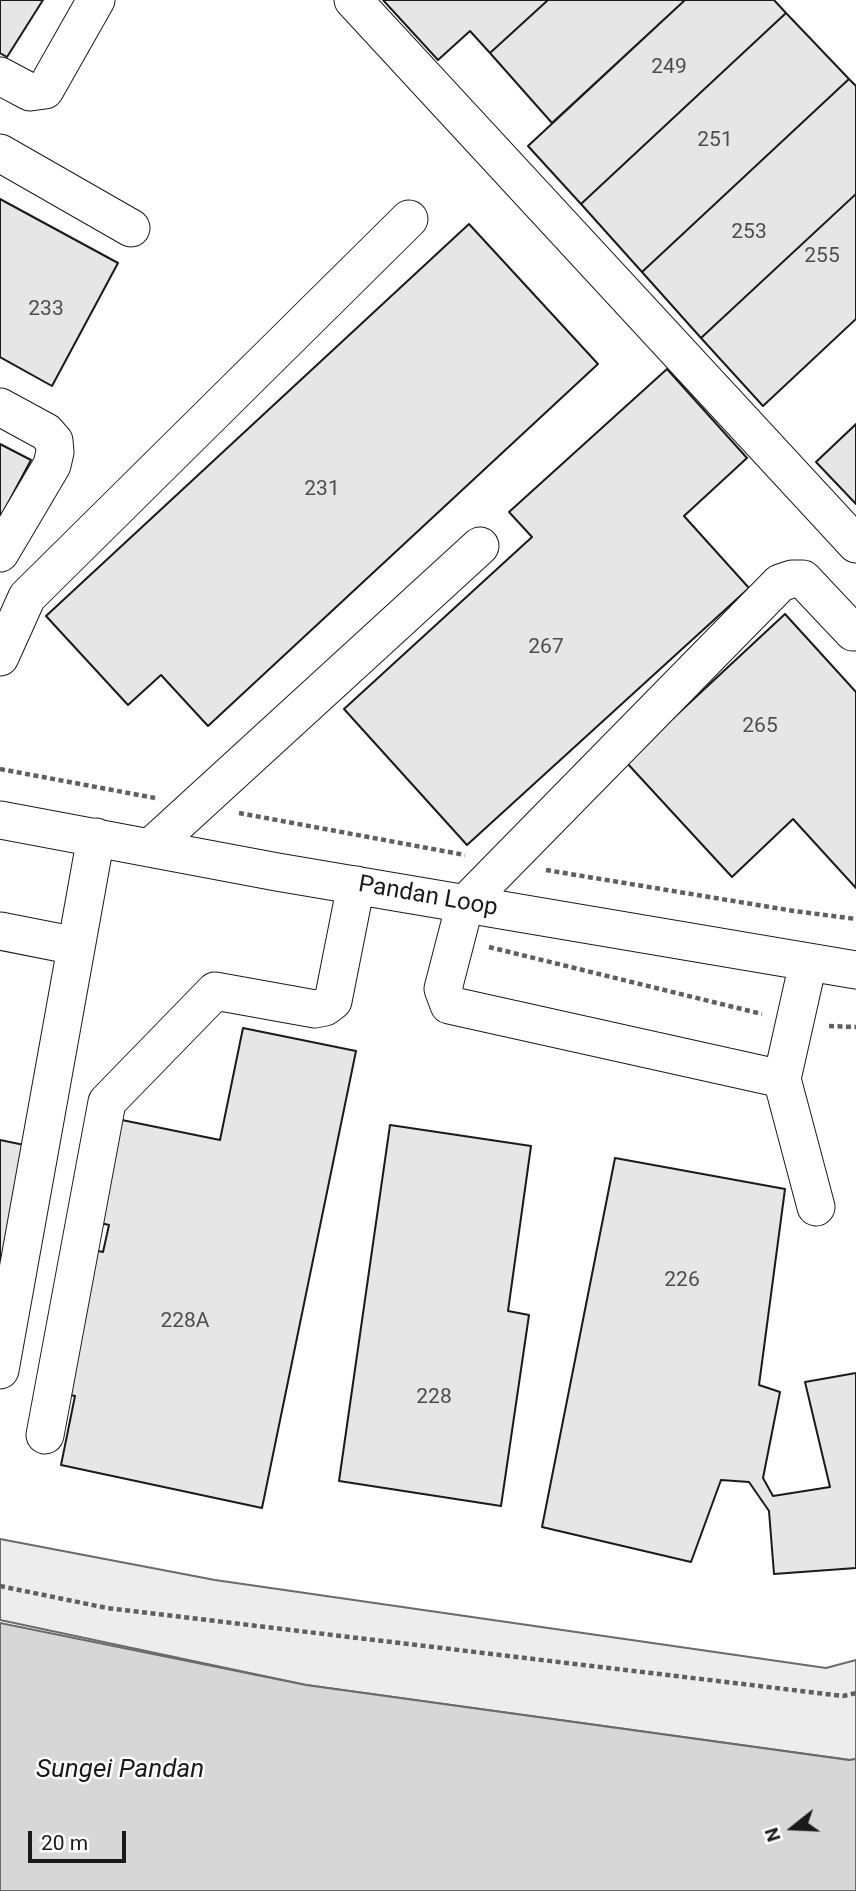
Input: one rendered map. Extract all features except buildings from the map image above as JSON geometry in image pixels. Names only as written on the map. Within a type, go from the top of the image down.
[{"type":"street","points":[[0,76],[30,92],[46,90],[96,0]]},
{"type":"street","points":[[353,0],[856,544]]},
{"type":"street","points":[[0,153],[131,228]]},
{"type":"street","points":[[0,657],[27,597],[409,219]]},
{"type":"street","points":[[0,407],[46,432],[54,441],[55,452],[52,465],[0,553]]},
{"type":"street","points":[[150,848],[480,546]]},
{"type":"street","points":[[782,1079],[449,1005],[443,989],[465,904],[780,583],[803,579],[853,632]]},
{"type":"street","name":"Pandan Loop","points":[[0,820],[356,885],[856,971]]},
{"type":"street","points":[[0,1370],[96,838]]},
{"type":"street","points":[[45,1435],[107,1102],[215,991],[315,1009],[325,1007],[333,1001],[356,885]]},
{"type":"street","points":[[0,931],[76,946]]},
{"type":"street","points":[[808,963],[782,1079],[816,1207]]},
{"type":"path","points":[[0,769],[505,863],[856,919]]},
{"type":"path","points":[[0,1586],[107,1608],[844,1696],[856,1693]]},
{"type":"shaded area","points":[[0,1539],[215,1580],[826,1668],[856,1660],[856,1759],[306,1685],[0,1620]]},
{"type":"water","name":"Sungei Pandan","points":[[0,1623],[306,1685],[856,1759],[856,1891],[0,1891]]}]
